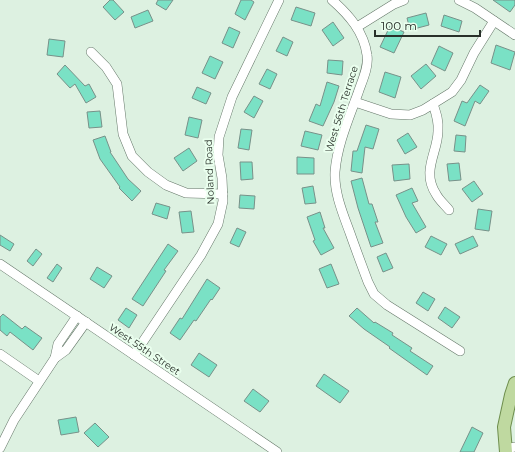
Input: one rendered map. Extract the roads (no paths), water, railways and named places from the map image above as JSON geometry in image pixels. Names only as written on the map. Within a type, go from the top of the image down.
[{"type":"main road","points":[[509,449],[504,428],[511,395],[515,384]]},
{"type":"street","name":"Noland Road","points":[[134,355],[199,257],[218,224],[223,194],[218,155],[218,137],[232,97],[279,0]]},
{"type":"street","name":"West 56th Terrace","points":[[332,0],[346,12],[357,27],[364,42],[367,56],[365,72],[341,140],[335,173],[338,202],[368,282],[374,294],[387,305],[460,351]]},
{"type":"street","points":[[357,27],[394,4],[404,0]]},
{"type":"street","points":[[459,0],[475,8],[515,35]]},
{"type":"street","points":[[355,102],[391,114],[410,115],[423,110],[452,92],[461,80],[474,53],[494,21]]},
{"type":"street","points":[[91,52],[106,67],[117,84],[122,134],[132,156],[148,172],[166,184],[186,193],[223,194]]},
{"type":"street","points":[[433,104],[438,120],[438,132],[430,166],[430,179],[435,193],[449,210]]},
{"type":"street","name":"West 55th Street","points":[[0,264],[277,452]]},
{"type":"street","points":[[55,358],[58,344],[76,316]]},
{"type":"street","points":[[0,448],[14,420],[39,381],[55,358],[66,350],[86,322]]},
{"type":"street","points":[[0,354],[39,381]]}]
